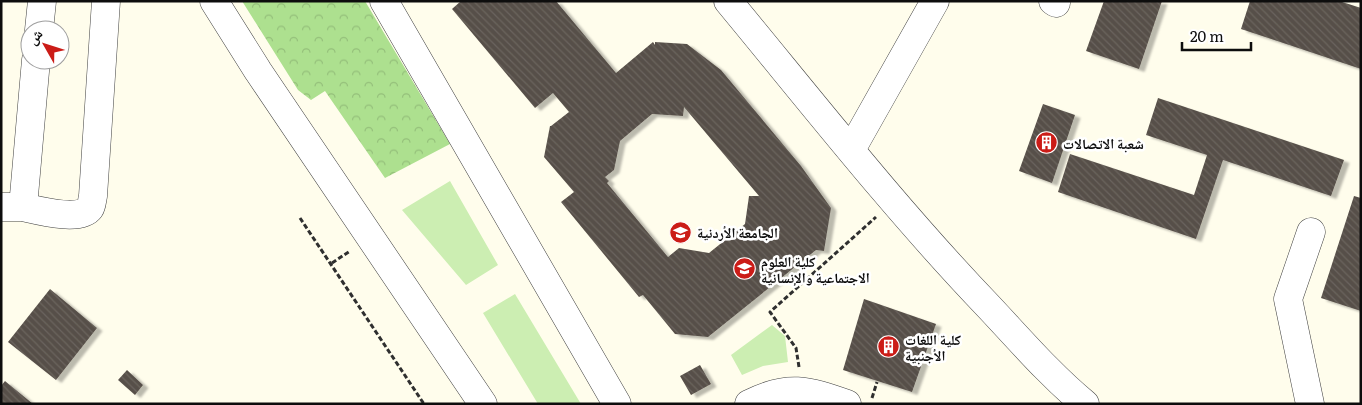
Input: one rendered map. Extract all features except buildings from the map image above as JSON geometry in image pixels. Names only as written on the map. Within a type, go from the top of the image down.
[{"type":"street","points":[[40,20],[42,1]]},
{"type":"street","points":[[34,70],[12,207],[54,214],[86,212],[91,207],[94,186],[106,1]]},
{"type":"street","points":[[214,1],[258,71],[483,404]]},
{"type":"street","points":[[384,1],[617,404]]},
{"type":"street","points":[[728,1],[893,202],[974,292],[1064,386],[1085,404]]},
{"type":"street","points":[[851,150],[935,1]]},
{"type":"street","points":[[1310,404],[1288,299],[1311,232]]},
{"type":"street","points":[[749,404],[776,392],[802,390],[815,392],[847,404]]},
{"type":"path","points":[[802,390],[796,348],[770,312],[893,202]]},
{"type":"path","points":[[300,218],[424,404]]},
{"type":"path","points":[[870,404],[877,382]]},
{"type":"green space","points":[[242,1],[365,1],[450,144],[385,178],[325,91],[311,100],[298,90]]},
{"type":"green space","points":[[450,181],[498,265],[466,285],[402,210]]},
{"type":"green space","points":[[515,294],[581,404],[538,404],[483,313]]},
{"type":"green space","points":[[772,325],[785,336],[788,362],[763,366],[742,375],[731,355]]},
{"type":"place","name":"شعبة الاتصالات","points":[[1047,143]]},
{"type":"place","name":"الجامعة الأردنية","points":[[681,232]]},
{"type":"place","name":"كلية العلوم الاجتماعية والإنسانية","points":[[745,269]]},
{"type":"place","name":"كلية اللغات الأجنبية","points":[[889,347]]}]
